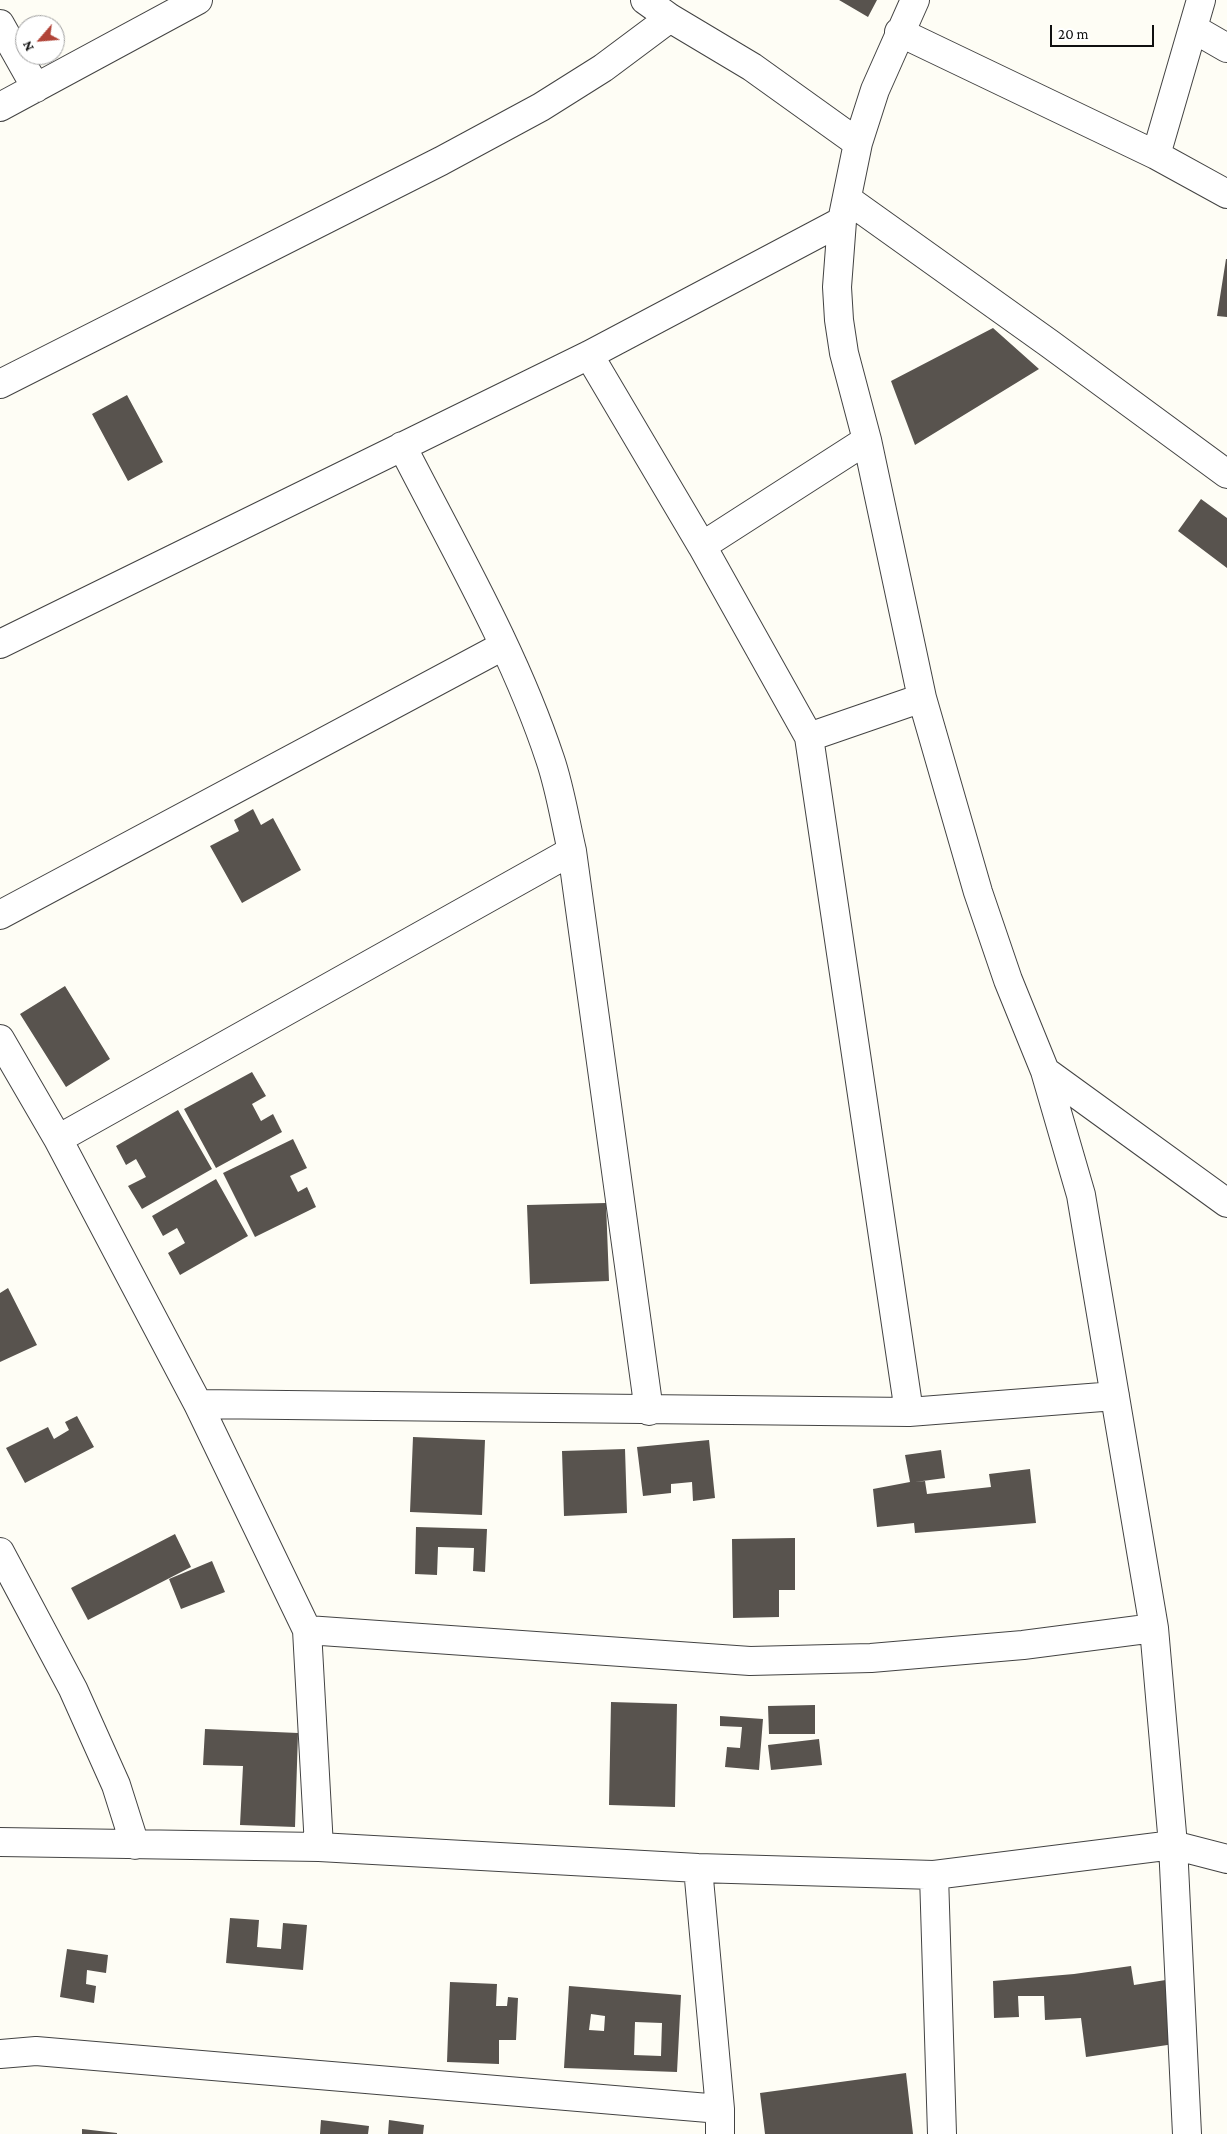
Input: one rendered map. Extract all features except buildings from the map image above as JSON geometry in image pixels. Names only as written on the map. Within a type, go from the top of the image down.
[{"type":"street","points":[[0,107],[198,0]]},
{"type":"street","points":[[645,0],[670,18],[752,67],[858,142]]},
{"type":"street","points":[[915,0],[899,32],[875,90],[858,142],[844,210],[837,287],[839,320],[844,354],[867,440],[922,698],[978,892],[1008,980],[1045,1071],[1081,1195],[1154,1628],[1173,1845],[1188,2134]]},
{"type":"street","points":[[1156,155],[1202,0]]},
{"type":"street","points":[[0,384],[441,161],[541,107],[603,68],[670,18]]},
{"type":"street","points":[[0,24],[36,88]]},
{"type":"street","points":[[1194,29],[1227,48]]},
{"type":"street","points":[[899,32],[1156,155],[1227,194]]},
{"type":"street","points":[[0,644],[589,355],[844,210]]},
{"type":"street","points":[[844,210],[1050,344],[1227,474]]},
{"type":"street","points":[[589,355],[702,546],[809,737],[909,1412]]},
{"type":"street","points":[[702,546],[867,440]]},
{"type":"street","points":[[402,446],[504,646],[531,708],[550,760],[572,851],[649,1411]]},
{"type":"street","points":[[0,915],[504,646]]},
{"type":"street","points":[[809,737],[922,698]]},
{"type":"street","points":[[58,1139],[572,851]]},
{"type":"street","points":[[0,1039],[58,1139],[198,1404],[307,1630],[319,1847]]},
{"type":"street","points":[[1045,1071],[1227,1203]]},
{"type":"street","points":[[198,1404],[649,1411],[909,1412],[1115,1396]]},
{"type":"street","points":[[0,1552],[73,1689],[116,1785],[135,1845]]},
{"type":"street","points":[[307,1630],[750,1661],[871,1658],[1023,1645],[1154,1628]]},
{"type":"street","points":[[0,1842],[319,1847],[698,1868],[934,1875],[1173,1845],[1227,1859]]},
{"type":"street","points":[[0,2054],[36,2051],[720,2122],[698,1868]]},
{"type":"street","points":[[934,1875],[942,2134]]}]
